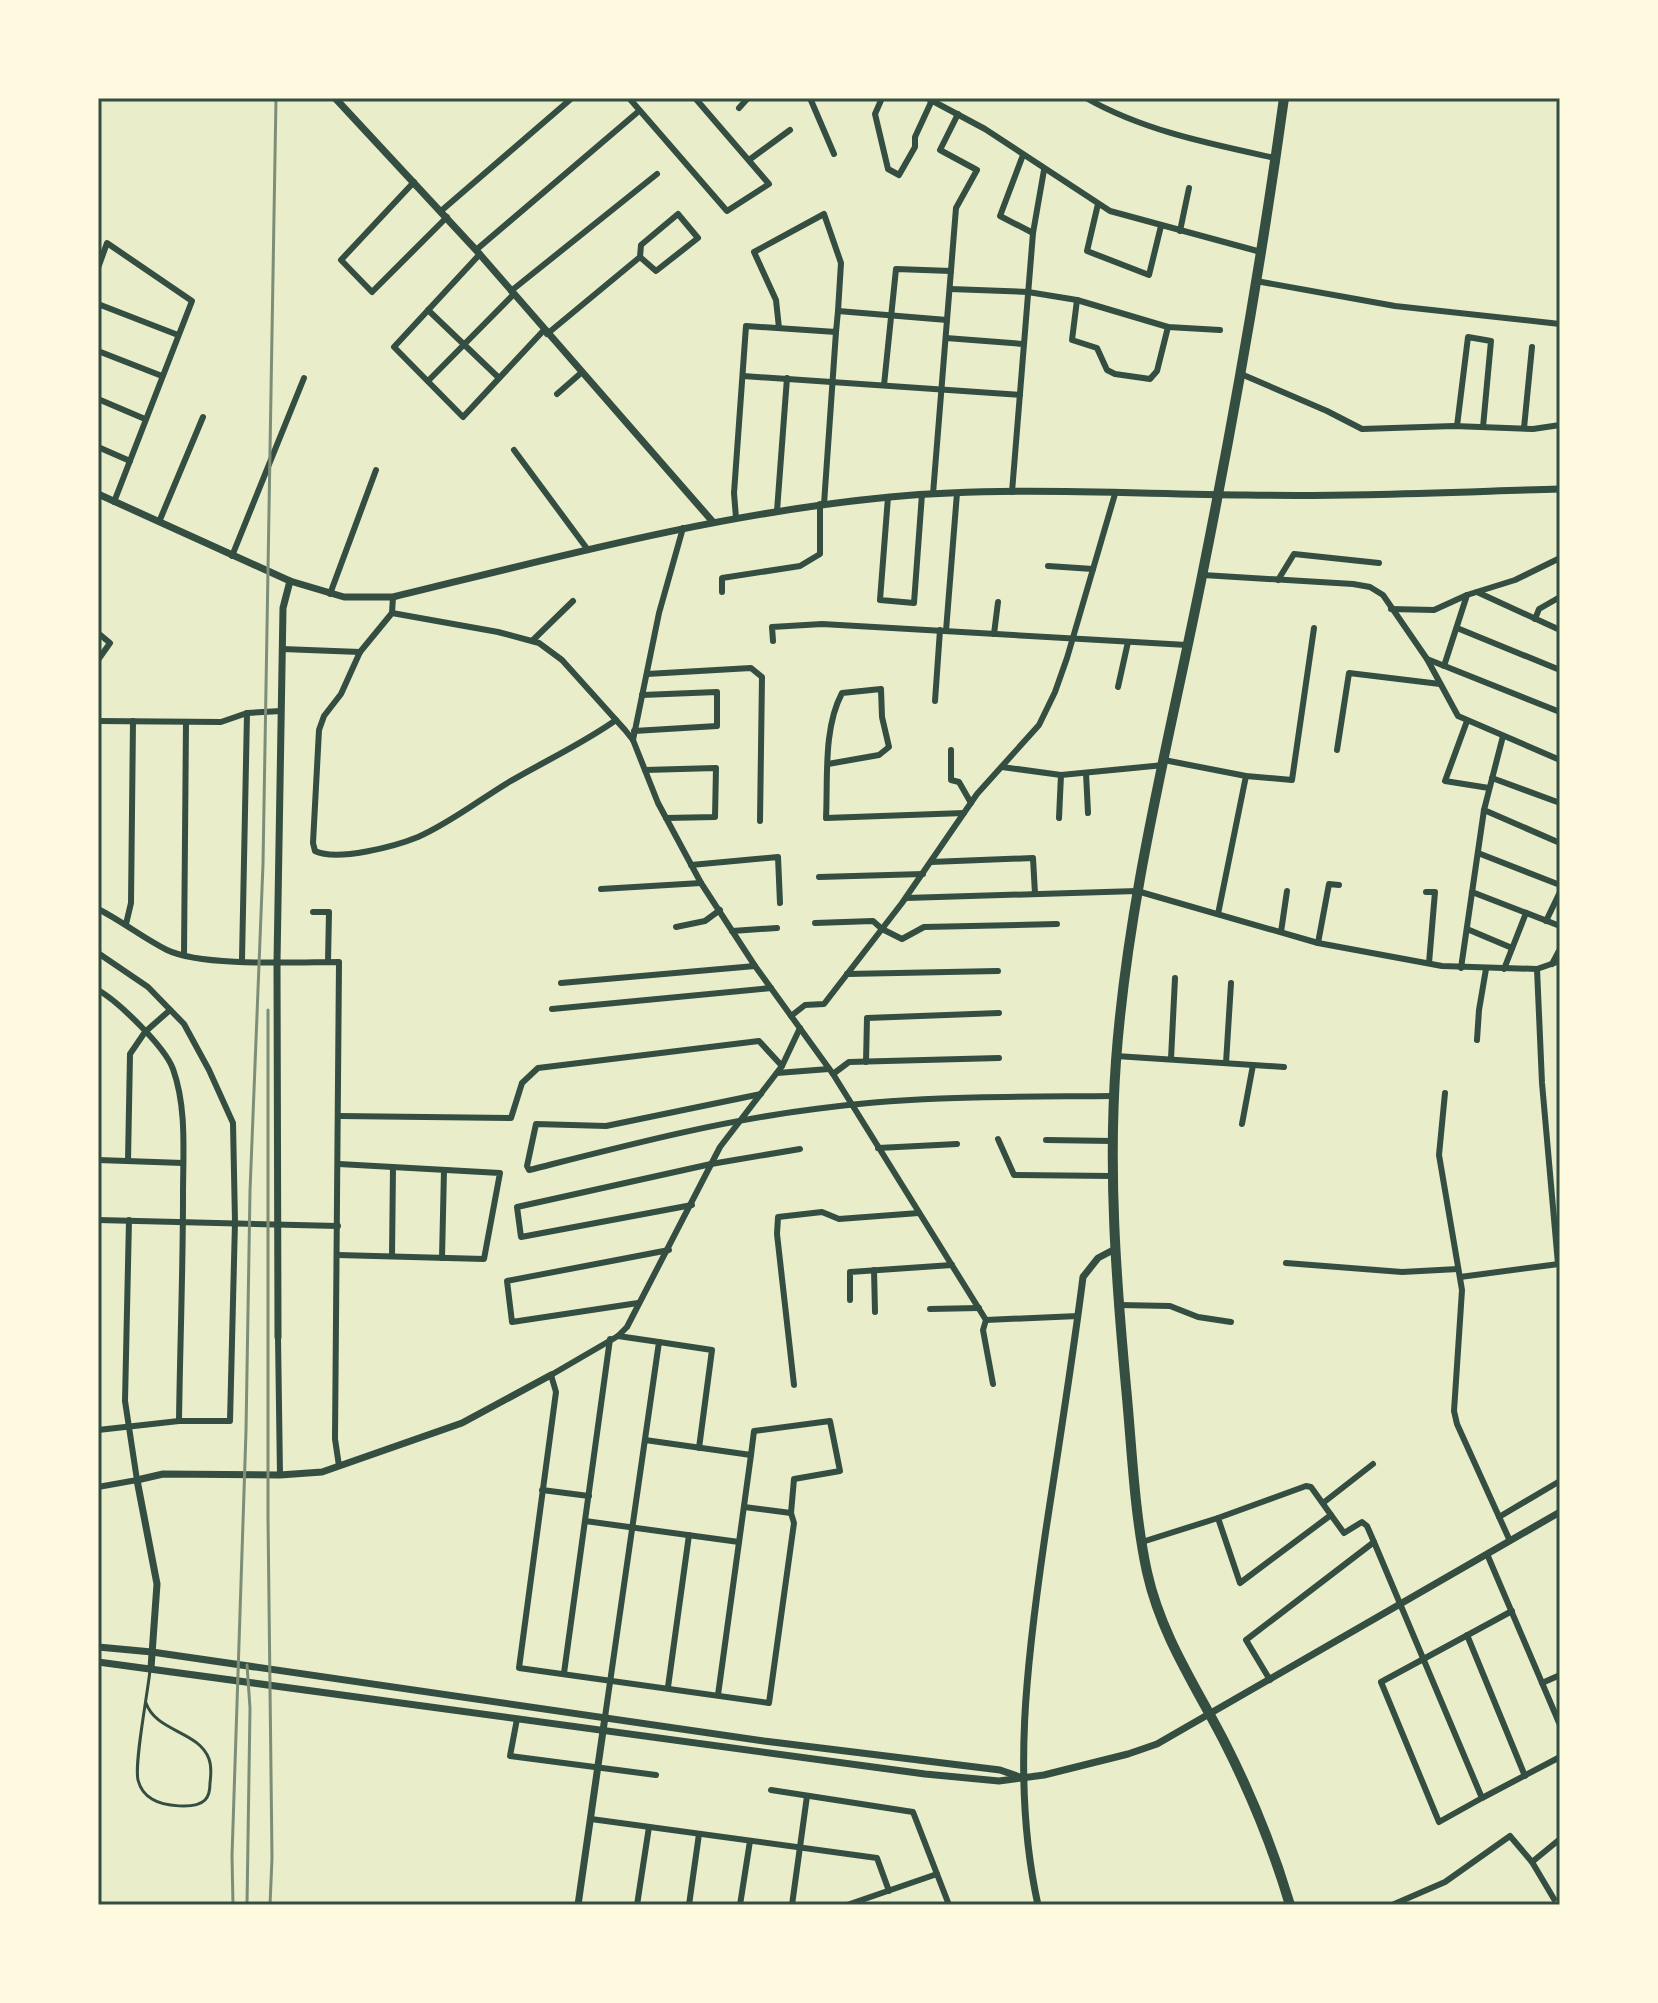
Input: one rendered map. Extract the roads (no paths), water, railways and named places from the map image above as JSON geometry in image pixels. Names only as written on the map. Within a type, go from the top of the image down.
[{"type":"highway","points":[[1284,98],[1241,374],[1130,932],[1116,1056],[1112,1176],[1119,1305],[1147,1570],[1163,1625],[1250,1795],[1269,1840],[1290,1905]]},
{"type":"street","points":[[335,98],[478,252],[713,522]]},
{"type":"street","points":[[414,182],[341,260],[372,292],[444,214],[572,98]]},
{"type":"street","points":[[629,98],[727,211],[769,184],[695,98]]},
{"type":"street","points":[[739,108],[748,98]]},
{"type":"street","points":[[810,98],[834,154]]},
{"type":"street","points":[[882,98],[875,114],[888,169],[899,175],[915,147],[915,137],[931,99],[985,129],[1044,170],[1121,216],[1261,252]]},
{"type":"street","points":[[1086,98],[1103,108],[1184,138],[1275,158]]},
{"type":"street","points":[[639,111],[478,252],[394,347],[463,417],[546,332],[640,257],[641,245],[678,214],[698,238],[656,271],[640,257]]},
{"type":"street","points":[[933,494],[956,208],[977,170],[940,150],[958,114]]},
{"type":"street","points":[[749,160],[790,130]]},
{"type":"street","points":[[1023,155],[1000,216],[1033,233]]},
{"type":"street","points":[[1012,492],[1033,233],[1044,170]]},
{"type":"street","points":[[428,381],[512,292],[657,174]]},
{"type":"street","points":[[1180,231],[1189,188]]},
{"type":"street","points":[[1098,204],[1087,251],[1149,275],[1161,226]]},
{"type":"street","points":[[722,592],[722,578],[800,566],[820,554],[841,263],[824,214],[754,252],[776,300],[779,328]]},
{"type":"street","points":[[98,268],[107,243],[192,301],[114,502]]},
{"type":"street","points":[[884,385],[896,269],[951,271]]},
{"type":"street","points":[[1256,281],[1395,306],[1560,324]]},
{"type":"street","points":[[950,289],[1028,292],[1077,300],[1168,327],[1220,330]]},
{"type":"street","points":[[1077,300],[1072,340],[1097,348],[1107,370],[1115,374],[1150,379],[1157,371],[1168,327]]},
{"type":"street","points":[[98,304],[178,335]]},
{"type":"street","points":[[428,310],[499,378]]},
{"type":"street","points":[[838,311],[947,320]]},
{"type":"street","points":[[736,518],[734,493],[746,326],[836,332]]},
{"type":"street","points":[[1457,426],[1468,337],[1491,341],[1483,427]]},
{"type":"street","points":[[946,338],[1023,344]]},
{"type":"street","points":[[1524,428],[1532,347]]},
{"type":"street","points":[[98,351],[162,376]]},
{"type":"street","points":[[557,394],[581,373]]},
{"type":"street","points":[[1241,374],[1362,429],[1560,425]]},
{"type":"street","points":[[743,376],[1020,395]]},
{"type":"street","points":[[232,556],[304,378]]},
{"type":"street","points":[[777,511],[787,378]]},
{"type":"street","points":[[98,399],[145,419]]},
{"type":"street","points":[[159,522],[203,417]]},
{"type":"street","points":[[98,447],[130,461]]},
{"type":"street","points":[[514,450],[588,550]]},
{"type":"street","points":[[330,594],[376,470]]},
{"type":"street","points":[[98,494],[290,581],[344,597],[393,597],[683,528],[822,504],[888,497],[1012,492],[1337,495],[1560,489]]},
{"type":"street","points":[[935,701],[957,493]]},
{"type":"street","points":[[888,497],[880,600],[914,603],[922,494]]},
{"type":"street","points":[[791,1016],[805,1005],[824,1004],[906,898],[971,803],[1039,725],[1055,692],[1115,494]]},
{"type":"street","points":[[683,528],[659,613],[634,736],[645,770],[666,818],[701,883],[755,966],[831,1072],[986,1320],[983,1330],[993,1384]]},
{"type":"street","points":[[1278,580],[1294,554],[1379,563]]},
{"type":"street","points":[[1391,609],[1434,610],[1467,595],[1515,580],[1560,558]]},
{"type":"street","points":[[1048,566],[1093,569]]},
{"type":"street","points":[[1203,575],[1370,587],[1383,595],[1427,659],[1458,716],[1560,760]]},
{"type":"street","points":[[280,1475],[277,962],[283,608],[290,581]]},
{"type":"street","points":[[1477,592],[1560,630]]},
{"type":"street","points":[[1444,666],[1467,595]]},
{"type":"street","points":[[393,597],[392,613],[360,652],[341,694],[324,716],[319,730],[315,851],[322,854],[351,854],[419,836],[583,743],[616,720]]},
{"type":"street","points":[[1535,619],[1539,609],[1560,597]]},
{"type":"street","points":[[532,641],[573,601]]},
{"type":"street","points":[[994,634],[998,602]]},
{"type":"street","points":[[392,613],[532,641],[562,660],[634,736],[717,726],[717,692],[642,695]]},
{"type":"street","points":[[773,641],[772,627],[822,624],[1187,645]]},
{"type":"street","points":[[1002,767],[1061,775],[1164,763],[1292,780],[1314,628]]},
{"type":"street","points":[[1457,628],[1560,670]]},
{"type":"street","points":[[98,633],[110,643],[98,660]]},
{"type":"street","points":[[1118,687],[1128,642]]},
{"type":"street","points":[[282,649],[360,652]]},
{"type":"street","points":[[1427,659],[1560,712]]},
{"type":"street","points":[[647,674],[751,668],[762,677],[760,821]]},
{"type":"street","points":[[1337,750],[1349,673],[1440,684]]},
{"type":"street","points":[[828,764],[879,755],[889,747],[882,717],[881,689],[842,693],[833,711],[828,764],[826,818],[964,813]]},
{"type":"street","points":[[98,721],[221,722],[247,713],[281,711]]},
{"type":"street","points":[[242,960],[247,713]]},
{"type":"street","points":[[126,924],[131,903],[133,721]]},
{"type":"street","points":[[1467,721],[1445,781],[1489,788]]},
{"type":"street","points":[[184,955],[186,722]]},
{"type":"street","points":[[1461,968],[1484,810],[1503,736]]},
{"type":"street","points":[[951,750],[951,780],[959,782],[971,803]]},
{"type":"street","points":[[645,770],[716,768],[715,817],[666,818]]},
{"type":"street","points":[[1086,773],[1088,813]]},
{"type":"street","points":[[1059,818],[1061,775]]},
{"type":"street","points":[[1218,914],[1246,776]]},
{"type":"street","points":[[1492,778],[1560,803]]},
{"type":"street","points":[[1484,810],[1560,843]]},
{"type":"street","points":[[1478,853],[1560,885]]},
{"type":"street","points":[[691,865],[778,857],[780,903]]},
{"type":"street","points":[[931,862],[1033,858],[1035,894]]},
{"type":"street","points":[[819,877],[923,874]]},
{"type":"street","points":[[601,889],[701,883]]},
{"type":"street","points":[[1318,943],[1329,884],[1339,885]]},
{"type":"street","points":[[906,898],[1137,891],[1318,943],[1461,968],[1537,969],[1556,962],[1560,949]]},
{"type":"street","points":[[1281,932],[1287,891]]},
{"type":"street","points":[[1426,892],[1435,892],[1429,963]]},
{"type":"street","points":[[1472,892],[1560,926]]},
{"type":"street","points":[[1546,921],[1560,892]]},
{"type":"street","points":[[98,909],[168,950],[184,955],[277,962],[339,962],[335,1439],[339,1466]]},
{"type":"street","points":[[676,927],[705,921],[720,910]]},
{"type":"street","points":[[313,912],[329,912],[328,962]]},
{"type":"street","points":[[1504,969],[1526,913]]},
{"type":"street","points":[[815,923],[873,921],[902,939],[924,927],[1057,924]]},
{"type":"street","points":[[732,931],[777,928]]},
{"type":"street","points":[[1467,929],[1512,948]]},
{"type":"street","points":[[98,953],[148,987],[184,1024],[203,1058],[233,1123],[235,1222],[230,1421],[179,1421],[98,1430]]},
{"type":"street","points":[[561,983],[755,966]]},
{"type":"street","points":[[1477,1040],[1486,969]]},
{"type":"street","points":[[1286,1263],[1459,1273],[1559,1264],[1542,1083],[1537,969]]},
{"type":"street","points":[[847,974],[998,971]]},
{"type":"street","points":[[1171,1059],[1175,978]]},
{"type":"street","points":[[1226,1063],[1231,983]]},
{"type":"street","points":[[552,1009],[771,988]]},
{"type":"street","points":[[98,990],[125,1010],[170,1061],[180,1094],[183,1221],[179,1421]]},
{"type":"street","points":[[128,1161],[130,1054],[145,1032],[170,1010]]},
{"type":"street","points":[[866,1062],[867,1018],[999,1013]]},
{"type":"street","points":[[98,1487],[163,1474],[280,1475],[322,1472],[462,1423],[614,1337],[627,1327],[729,1133],[782,1066],[800,1028]]},
{"type":"street","points":[[339,1116],[511,1118],[522,1083],[538,1068],[759,1041],[782,1066]]},
{"type":"street","points":[[1116,1056],[1284,1067]]},
{"type":"street","points":[[776,1073],[831,1072],[849,1062],[999,1058]]},
{"type":"street","points":[[1242,1124],[1253,1065]]},
{"type":"street","points":[[1445,1093],[1439,1155],[1462,1290],[1454,1411],[1510,1541]]},
{"type":"street","points":[[761,1094],[606,1126],[536,1124],[527,1166],[529,1170],[692,1129],[851,1105],[961,1098],[1114,1096]]},
{"type":"street","points":[[998,1139],[1014,1175],[1112,1176]]},
{"type":"street","points":[[1046,1140],[1113,1141]]},
{"type":"street","points":[[878,1148],[957,1144]]},
{"type":"street","points":[[692,1205],[521,1237],[517,1207],[711,1164],[800,1149]]},
{"type":"street","points":[[98,1160],[183,1163]]},
{"type":"street","points":[[338,1255],[484,1259],[500,1173],[339,1164]]},
{"type":"street","points":[[392,1256],[393,1167]]},
{"type":"street","points":[[442,1258],[444,1170]]},
{"type":"street","points":[[794,1385],[777,1234],[778,1217],[822,1212],[839,1219],[919,1213]]},
{"type":"street","points":[[98,1220],[338,1226]]},
{"type":"street","points":[[129,1220],[125,1401],[157,1584],[151,1668]]},
{"type":"street","points":[[1038,1905],[1029,1853],[1022,1777],[1035,1601],[1083,1277],[1098,1258],[1115,1249]]},
{"type":"street","points":[[638,1303],[512,1322],[507,1281],[669,1250]]},
{"type":"street","points":[[850,1300],[850,1272],[952,1265]]},
{"type":"street","points":[[874,1270],[875,1312]]},
{"type":"street","points":[[1119,1305],[1170,1306],[1198,1317],[1231,1322]]},
{"type":"street","points":[[930,1309],[979,1308]]},
{"type":"street","points":[[986,1320],[1078,1316]]},
{"type":"street","points":[[614,1337],[712,1350],[699,1448]]},
{"type":"street","points":[[564,1673],[614,1337]]},
{"type":"street","points":[[578,1905],[659,1342]]},
{"type":"street","points":[[551,1375],[556,1392],[519,1668],[769,1703],[794,1523],[791,1513],[794,1479],[840,1471],[830,1421],[754,1431],[718,1695]]},
{"type":"street","points":[[645,1440],[751,1455]]},
{"type":"street","points":[[1323,1503],[1373,1464]]},
{"type":"street","points":[[1499,1517],[1560,1481]]},
{"type":"street","points":[[1142,1542],[1306,1486],[1311,1487],[1344,1533],[1362,1522],[1367,1526],[1425,1658],[1482,1798]]},
{"type":"street","points":[[542,1490],[589,1496]]},
{"type":"street","points":[[744,1507],[791,1513]]},
{"type":"street","points":[[98,1662],[925,1774],[999,1781],[1068,1771],[1128,1754],[1180,1732],[1560,1512]]},
{"type":"street","points":[[1218,1518],[1240,1583],[1331,1515]]},
{"type":"street","points":[[585,1521],[739,1542]]},
{"type":"street","points":[[668,1687],[689,1535]]},
{"type":"street","points":[[1270,1680],[1246,1640],[1374,1542]]},
{"type":"street","points":[[1487,1554],[1560,1725]]},
{"type":"street","points":[[1512,1611],[1381,1682],[1439,1822],[1560,1757]]},
{"type":"street","points":[[1467,1635],[1525,1776]]},
{"type":"street","points":[[98,1647],[152,1652],[794,1745],[1000,1770],[1022,1777]]},
{"type":"street","points":[[1542,1683],[1560,1675]]},
{"type":"street","points":[[517,1719],[510,1756],[656,1775]]},
{"type":"street","points":[[771,1790],[913,1812],[949,1905]]},
{"type":"street","points":[[792,1905],[807,1796]]},
{"type":"street","points":[[591,1819],[877,1858],[889,1891]]},
{"type":"street","points":[[637,1905],[649,1827]]},
{"type":"street","points":[[689,1905],[699,1834]]},
{"type":"street","points":[[1392,1905],[1445,1882],[1510,1836],[1532,1862],[1554,1899]]},
{"type":"street","points":[[1532,1862],[1560,1839]]},
{"type":"street","points":[[740,1905],[750,1841]]},
{"type":"street","points":[[847,1905],[937,1874]]},
{"type":"lane","points":[[146,1703],[157,1720],[206,1752],[211,1780],[207,1799],[202,1803],[189,1806],[158,1802],[143,1791],[137,1775],[146,1703],[151,1668]]},
{"type":"railway","points":[[233,1905],[250,1191],[263,864],[276,98]]},
{"type":"railway","points":[[268,1010],[270,1905]]},
{"type":"railway","points":[[247,1665],[250,1708],[247,1905]]}]
